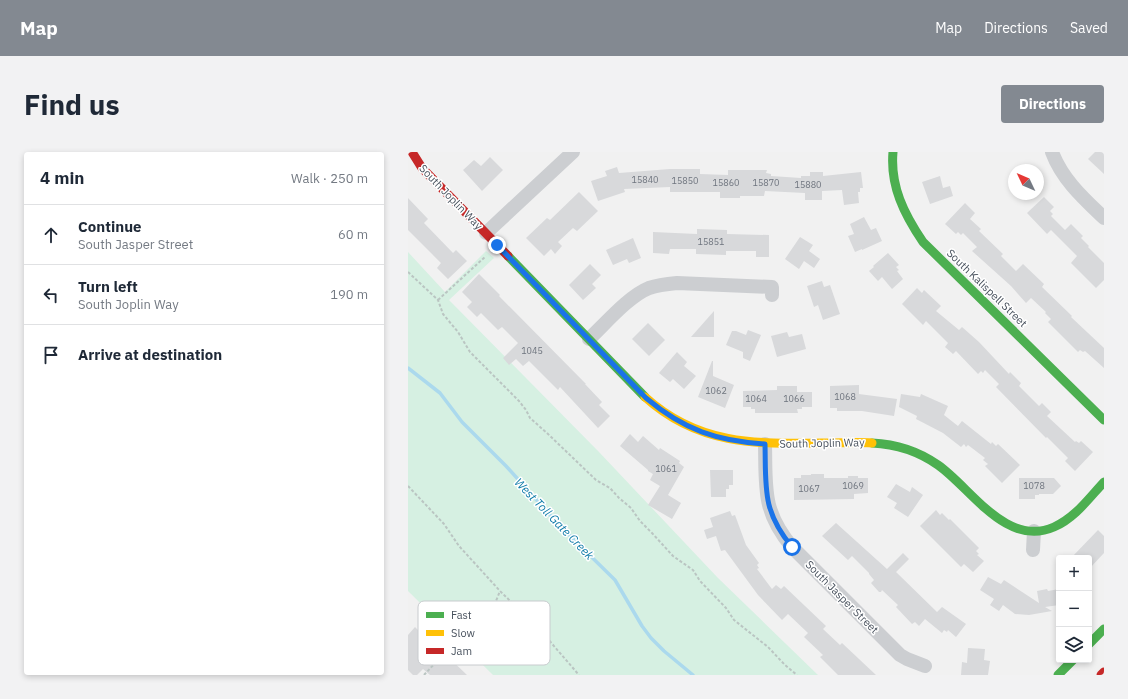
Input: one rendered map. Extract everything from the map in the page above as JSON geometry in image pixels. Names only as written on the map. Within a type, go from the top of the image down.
[{"type":"street","name":"South Joplin Way","points":[[412,152],[422,168],[646,398],[682,423],[698,431],[715,437],[741,442],[765,444],[867,442],[888,444],[902,448],[922,456],[940,466],[957,480],[998,520],[1019,530],[1034,531],[1049,529],[1059,525],[1069,518],[1104,482]]},
{"type":"street","points":[[486,233],[573,152]]},
{"type":"street","name":"South Kalispell Street","points":[[893,152],[893,174],[903,210],[923,242],[1104,420]]},
{"type":"street","points":[[1052,152],[1055,162],[1064,176],[1077,192],[1104,218]]},
{"type":"street","points":[[589,339],[633,298],[648,289],[662,285],[677,284],[772,287],[772,295]]},
{"type":"street","name":"South Jasper Street","points":[[765,444],[766,492],[768,505],[772,518],[781,534],[792,547],[900,655],[907,660],[925,666]]},
{"type":"street","points":[[1033,550],[1034,531]]},
{"type":"street","points":[[1092,641],[1104,628]]},
{"type":"street","points":[[1058,675],[1070,663]]},
{"type":"street","points":[[1101,675],[1104,672]]},
{"type":"path","points":[[438,300],[497,245]]},
{"type":"path","points":[[408,272],[438,300],[443,314],[458,332],[470,352],[519,401],[530,418],[596,480],[608,486],[631,508],[640,521],[673,556],[693,570],[700,581],[726,608],[734,620],[768,648],[797,675]]},
{"type":"path","points":[[408,486],[436,515],[459,546],[510,601]]},
{"type":"path","points":[[496,601],[500,591]]},
{"type":"path","points":[[550,641],[579,675]]},
{"type":"path","points":[[424,675],[433,665]]},
{"type":"green space","points":[[486,251],[494,258],[449,300],[599,452],[718,578],[818,675],[493,675],[483,665],[550,665],[550,601],[418,601],[408,591],[408,252],[445,292]]},
{"type":"building","points":[[1095,152],[1104,152],[1104,174],[1088,159]]},
{"type":"building","points":[[490,157],[503,170],[482,191],[463,170],[474,160],[481,166]]},
{"type":"building","points":[[617,167],[619,173],[670,169],[700,169],[700,174],[728,175],[728,170],[767,170],[766,173],[771,174],[771,176],[801,178],[801,176],[810,176],[810,172],[823,172],[823,176],[861,172],[863,188],[860,188],[860,192],[858,192],[859,203],[844,205],[842,190],[822,191],[822,200],[805,200],[805,193],[765,191],[764,196],[720,198],[720,192],[670,192],[670,187],[624,189],[625,192],[598,201],[591,181],[607,176],[605,171]]},
{"type":"building","points":[[940,176],[943,188],[950,186],[953,196],[930,204],[922,182]]},
{"type":"building","points":[[579,192],[598,211],[577,231],[573,228],[558,242],[562,246],[555,254],[551,249],[544,256],[526,238],[547,218],[550,220]]},
{"type":"building","points":[[1044,197],[1054,207],[1050,211],[1053,214],[1051,216],[1065,230],[1071,224],[1083,236],[1081,238],[1089,246],[1088,247],[1104,263],[1104,280],[1096,288],[1071,263],[1077,256],[1051,230],[1047,234],[1027,213],[1041,200],[1044,200]]},
{"type":"building","points":[[408,198],[428,219],[424,223],[453,253],[456,250],[467,261],[448,279],[437,268],[441,263],[408,230]]},
{"type":"building","points":[[965,203],[975,213],[970,219],[981,229],[979,231],[1003,254],[1001,256],[1016,271],[1023,264],[1044,284],[1042,287],[1104,348],[1104,368],[1085,351],[1083,352],[1080,350],[1078,352],[1048,322],[1051,319],[1045,313],[1046,312],[1031,298],[1026,303],[1011,286],[972,251],[977,247],[963,233],[961,235],[958,232],[956,234],[945,224]]},
{"type":"building","points":[[864,217],[871,230],[876,228],[882,241],[855,252],[848,236],[854,234],[850,224]]},
{"type":"building","points":[[697,229],[727,230],[727,234],[769,235],[769,257],[756,257],[756,251],[726,251],[726,255],[696,254],[696,249],[670,249],[669,254],[653,253],[653,232],[697,234]]},
{"type":"building","points":[[800,237],[813,245],[809,251],[820,259],[814,268],[804,261],[799,269],[785,259]]},
{"type":"building","points":[[633,238],[641,258],[629,263],[627,259],[613,265],[606,250]]},
{"type":"building","points":[[888,253],[899,265],[896,267],[899,270],[897,271],[903,279],[892,289],[882,277],[878,281],[869,271]]},
{"type":"building","points":[[590,264],[601,275],[592,284],[596,288],[583,300],[569,285]]},
{"type":"building","points":[[479,274],[602,402],[599,405],[610,416],[598,428],[560,387],[558,390],[529,361],[523,366],[516,359],[509,365],[503,358],[518,343],[502,327],[498,330],[481,313],[477,317],[467,307],[472,302],[462,292]]},
{"type":"building","points":[[822,281],[824,287],[830,285],[840,314],[823,320],[818,305],[814,307],[807,286]]},
{"type":"building","points":[[917,288],[922,293],[924,290],[941,306],[936,311],[959,330],[962,327],[979,342],[1009,374],[1010,372],[1021,383],[1019,386],[1039,406],[1042,403],[1051,412],[1047,416],[1075,442],[1076,441],[1079,443],[1081,441],[1093,452],[1075,471],[1065,461],[1068,458],[1047,437],[1046,438],[996,387],[999,384],[985,370],[983,373],[981,371],[978,374],[956,351],[953,354],[945,347],[948,343],[926,321],[923,325],[902,304]]},
{"type":"building","points":[[714,311],[714,337],[691,337]]},
{"type":"building","points":[[648,323],[665,340],[649,356],[632,339]]},
{"type":"building","points":[[748,330],[761,335],[750,361],[743,358],[743,352],[726,345],[732,331],[746,335]]},
{"type":"building","points":[[787,332],[789,337],[802,334],[806,349],[777,357],[771,336]]},
{"type":"building","points":[[677,352],[687,362],[684,366],[696,376],[684,389],[673,379],[670,382],[659,373]]},
{"type":"building","points":[[712,361],[713,376],[734,385],[725,408],[698,397]]},
{"type":"building","points":[[859,385],[859,394],[897,399],[894,416],[862,411],[837,411],[837,408],[830,408],[830,386]]},
{"type":"building","points":[[777,386],[797,386],[797,392],[812,392],[812,407],[802,407],[802,409],[797,409],[798,413],[755,413],[755,409],[751,409],[751,407],[743,407],[743,391],[777,390]]},
{"type":"building","points":[[901,394],[920,397],[921,394],[948,406],[944,415],[958,426],[962,421],[991,444],[992,442],[996,446],[998,444],[1020,465],[1002,483],[985,466],[988,464],[983,460],[985,458],[968,445],[966,447],[964,444],[961,447],[943,433],[916,419],[917,416],[899,407]]},
{"type":"building","points":[[630,434],[638,442],[643,436],[659,450],[660,448],[680,461],[679,463],[684,467],[668,495],[681,503],[672,519],[648,505],[660,486],[650,480],[653,474],[620,446]]},
{"type":"building","points":[[710,470],[733,470],[733,485],[729,485],[729,489],[726,489],[726,497],[711,497]]},
{"type":"building","points":[[824,474],[824,478],[848,478],[848,476],[858,476],[858,478],[868,478],[868,493],[854,494],[854,499],[794,500],[794,478],[801,478],[801,475]]},
{"type":"building","points":[[1019,478],[1054,478],[1061,486],[1053,494],[1035,495],[1035,499],[1019,499]]},
{"type":"building","points":[[896,484],[910,492],[912,487],[923,495],[908,517],[894,508],[897,503],[887,497]]},
{"type":"building","points":[[936,510],[940,515],[942,513],[949,520],[950,519],[979,548],[976,551],[979,554],[977,555],[984,561],[973,572],[964,564],[961,567],[920,526]]},
{"type":"building","points":[[730,511],[732,516],[735,515],[746,545],[759,563],[757,565],[759,568],[757,569],[772,589],[776,585],[781,589],[784,586],[826,626],[823,629],[840,645],[842,643],[876,675],[838,675],[820,657],[823,655],[804,637],[808,633],[788,614],[782,620],[758,595],[725,550],[721,551],[716,536],[707,539],[704,530],[713,527],[710,518]]},
{"type":"building","points":[[836,523],[887,569],[903,553],[909,559],[896,572],[937,612],[942,607],[966,624],[956,637],[948,630],[947,632],[944,630],[942,633],[925,619],[919,626],[915,622],[912,624],[896,607],[898,605],[882,590],[879,592],[871,583],[874,580],[852,556],[848,560],[822,536]]},
{"type":"building","points":[[1098,530],[1104,536],[1104,553],[1092,566],[1092,555],[1074,555]]},
{"type":"building","points":[[988,577],[1001,584],[1004,580],[1039,603],[1037,591],[1047,589],[1048,591],[1056,590],[1056,605],[1045,607],[1052,611],[1029,615],[1015,614],[1003,605],[999,611],[990,605],[994,599],[980,590]]},
{"type":"building","points":[[415,627],[418,630],[418,665],[457,665],[467,675],[430,675],[423,669],[417,675],[413,675],[408,670],[408,635]]},
{"type":"building","points":[[968,648],[985,649],[984,660],[990,661],[988,675],[961,675],[962,662],[967,663]]},
{"type":"waterway","name":"West Toll Gate Creek","points":[[408,368],[440,393],[462,422],[506,466],[561,527],[615,580],[642,626],[651,638],[693,675]]},
{"type":"traffic: fast","points":[[893,152],[896,188],[904,210],[923,242],[1104,420]]},
{"type":"traffic: fast","points":[[508,256],[645,397]]},
{"type":"traffic: fast","points":[[872,443],[906,449],[930,460],[950,475],[990,512],[1005,523],[1020,529],[1037,531],[1054,527],[1062,523],[1075,513],[1104,482]]},
{"type":"traffic: fast","points":[[1092,641],[1104,629]]},
{"type":"traffic: fast","points":[[1058,675],[1070,663]]},
{"type":"traffic: slow","points":[[645,397],[665,413],[686,425],[730,439],[776,443],[872,443]]},
{"type":"traffic: jam","points":[[412,152],[422,168],[508,256]]},
{"type":"traffic: jam","points":[[1101,675],[1104,672]]},
{"type":"route","points":[[497,245],[646,398],[660,409],[682,423],[715,437],[741,442],[765,444],[766,492],[768,505],[772,518],[781,534],[792,547]]}]
